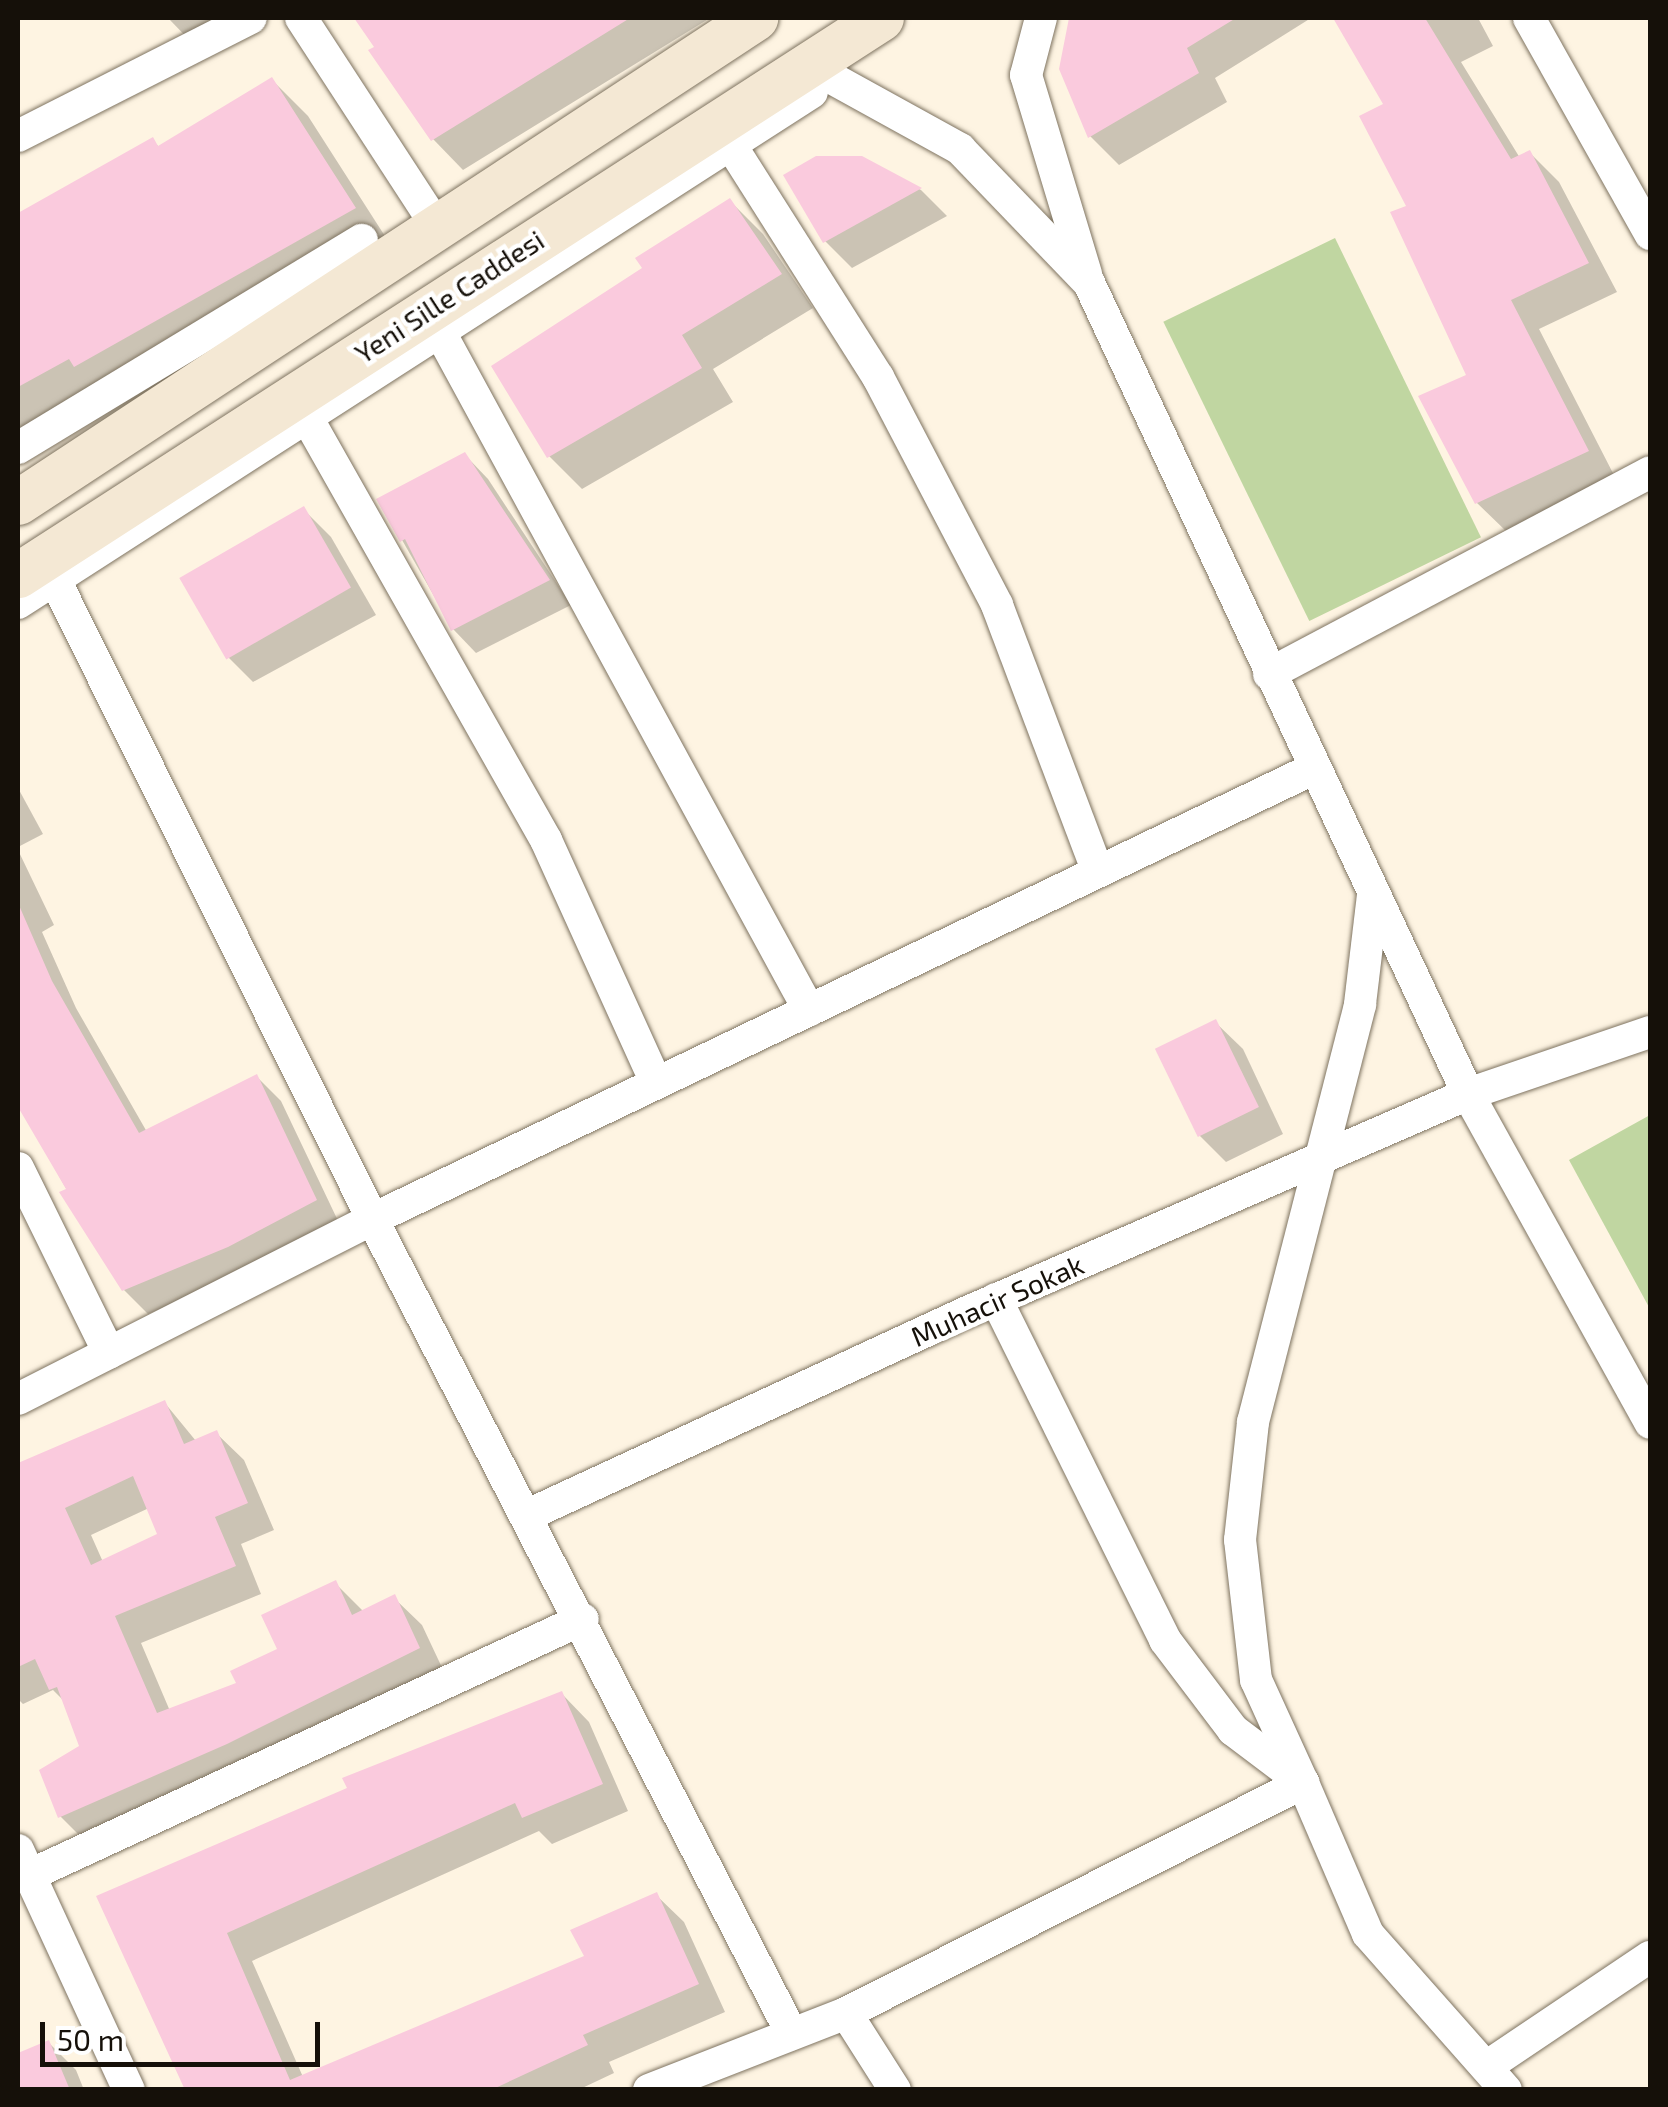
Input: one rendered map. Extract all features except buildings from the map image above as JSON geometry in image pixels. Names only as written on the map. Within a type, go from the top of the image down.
[{"type":"main road","points":[[18,502],[754,18]]},
{"type":"main road","name":"Yeni Sille Caddesi","points":[[31,567],[716,122],[810,78],[881,18]]},
{"type":"street","points":[[18,136],[251,18]]},
{"type":"street","points":[[301,18],[437,227]]},
{"type":"street","points":[[1041,18],[1026,75],[1089,283],[1468,1094],[1650,1422]]},
{"type":"street","points":[[1529,18],[1650,234]]},
{"type":"street","points":[[18,603],[810,78],[960,149],[1089,283]]},
{"type":"street","points":[[716,122],[878,376],[998,605],[1098,872]]},
{"type":"street","points":[[18,448],[362,240]]},
{"type":"street","points":[[428,310],[809,1010]]},
{"type":"street","points":[[294,396],[546,840],[656,1083]]},
{"type":"street","points":[[1269,674],[1650,472]]},
{"type":"street","points":[[31,567],[530,1514],[792,2034]]},
{"type":"street","points":[[18,1399],[375,1218],[1313,769]]},
{"type":"street","points":[[1373,895],[1360,1004],[1252,1422],[1240,1540],[1256,1680],[1368,1934],[1497,2077],[1650,1957]]},
{"type":"street","name":"Muhacir Sokak","points":[[530,1514],[996,1300],[1468,1094],[1650,1032]]},
{"type":"street","points":[[18,1168],[109,1352]]},
{"type":"street","points":[[996,1300],[1164,1640],[1234,1730],[1304,1784]]},
{"type":"street","points":[[128,2090],[24,1862],[582,1618]]},
{"type":"street","points":[[649,2090],[846,2013],[1304,1784]]},
{"type":"street","points":[[846,2013],[895,2090]]},
{"type":"green space","points":[[1335,238],[1481,537],[1309,621],[1163,322]]},
{"type":"green space","points":[[1650,1115],[1650,1309],[1569,1160]]}]
